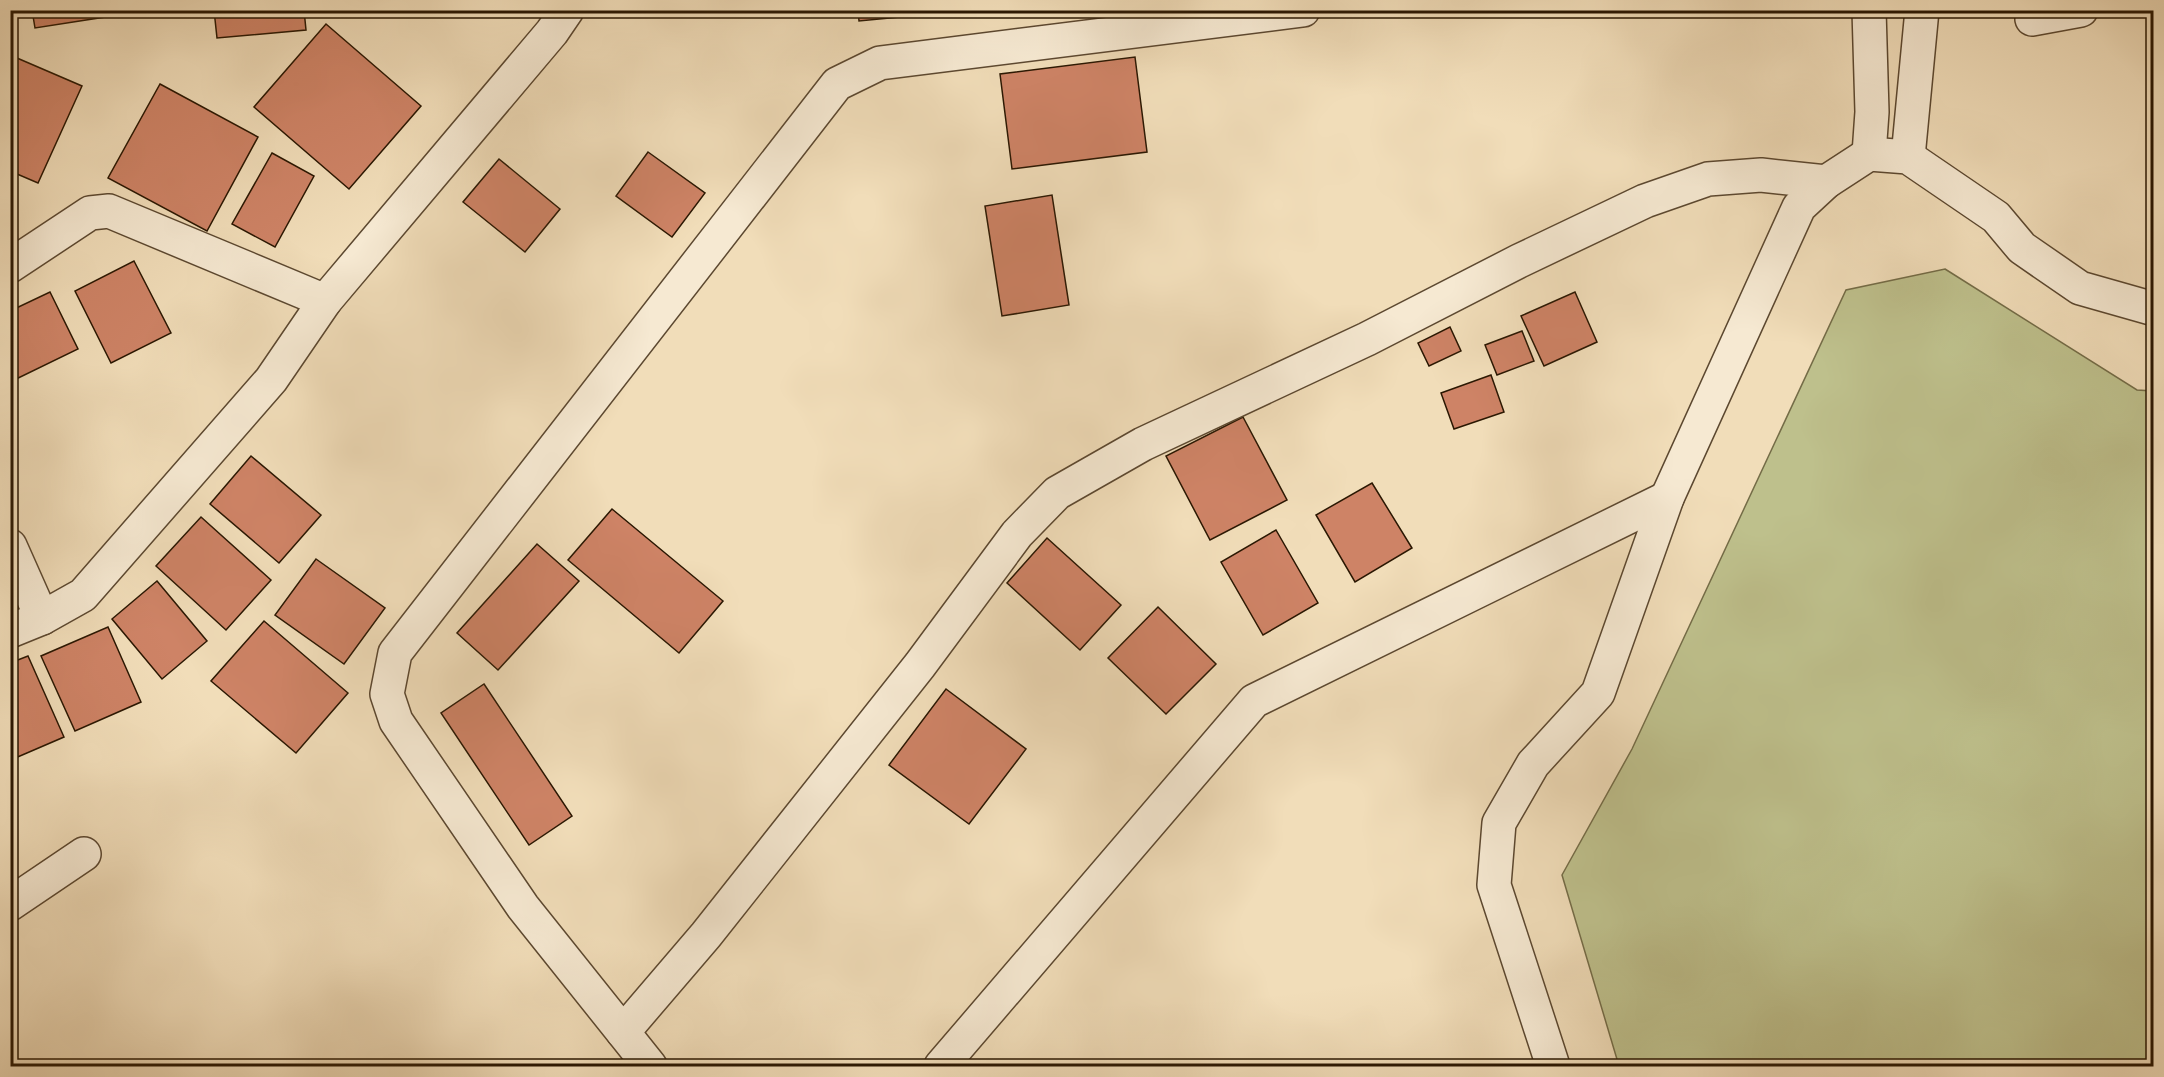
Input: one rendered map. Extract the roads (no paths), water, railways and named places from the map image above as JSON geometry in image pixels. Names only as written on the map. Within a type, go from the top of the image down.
[{"type":"street","points":[[10,631],[42,618],[83,595],[271,380],[326,301],[552,32],[567,10]]},
{"type":"street","points":[[651,1066],[523,907],[396,721],[387,694],[395,653],[837,84],[880,63],[1303,10]]},
{"type":"street","points":[[1869,10],[1872,112],[1869,154]]},
{"type":"street","points":[[1908,157],[1923,10]]},
{"type":"street","points":[[2032,19],[2080,10]]},
{"type":"street","points":[[1553,1066],[1494,885],[1499,823],[1533,764],[1598,693],[1667,498],[1799,207],[1826,182],[1869,154],[1908,157],[1996,217],[2022,248],[2080,288],[2154,309]]},
{"type":"street","points":[[623,1032],[705,935],[920,665],[1017,534],[1057,493],[1143,444],[1367,339],[1519,261],[1645,201],[1708,179],[1761,175],[1826,182]]},
{"type":"street","points":[[10,266],[90,213],[109,211],[326,301]]},
{"type":"street","points":[[941,1066],[1254,701],[1667,498]]},
{"type":"street","points":[[10,546],[42,618]]},
{"type":"street","points":[[10,904],[84,854]]}]
